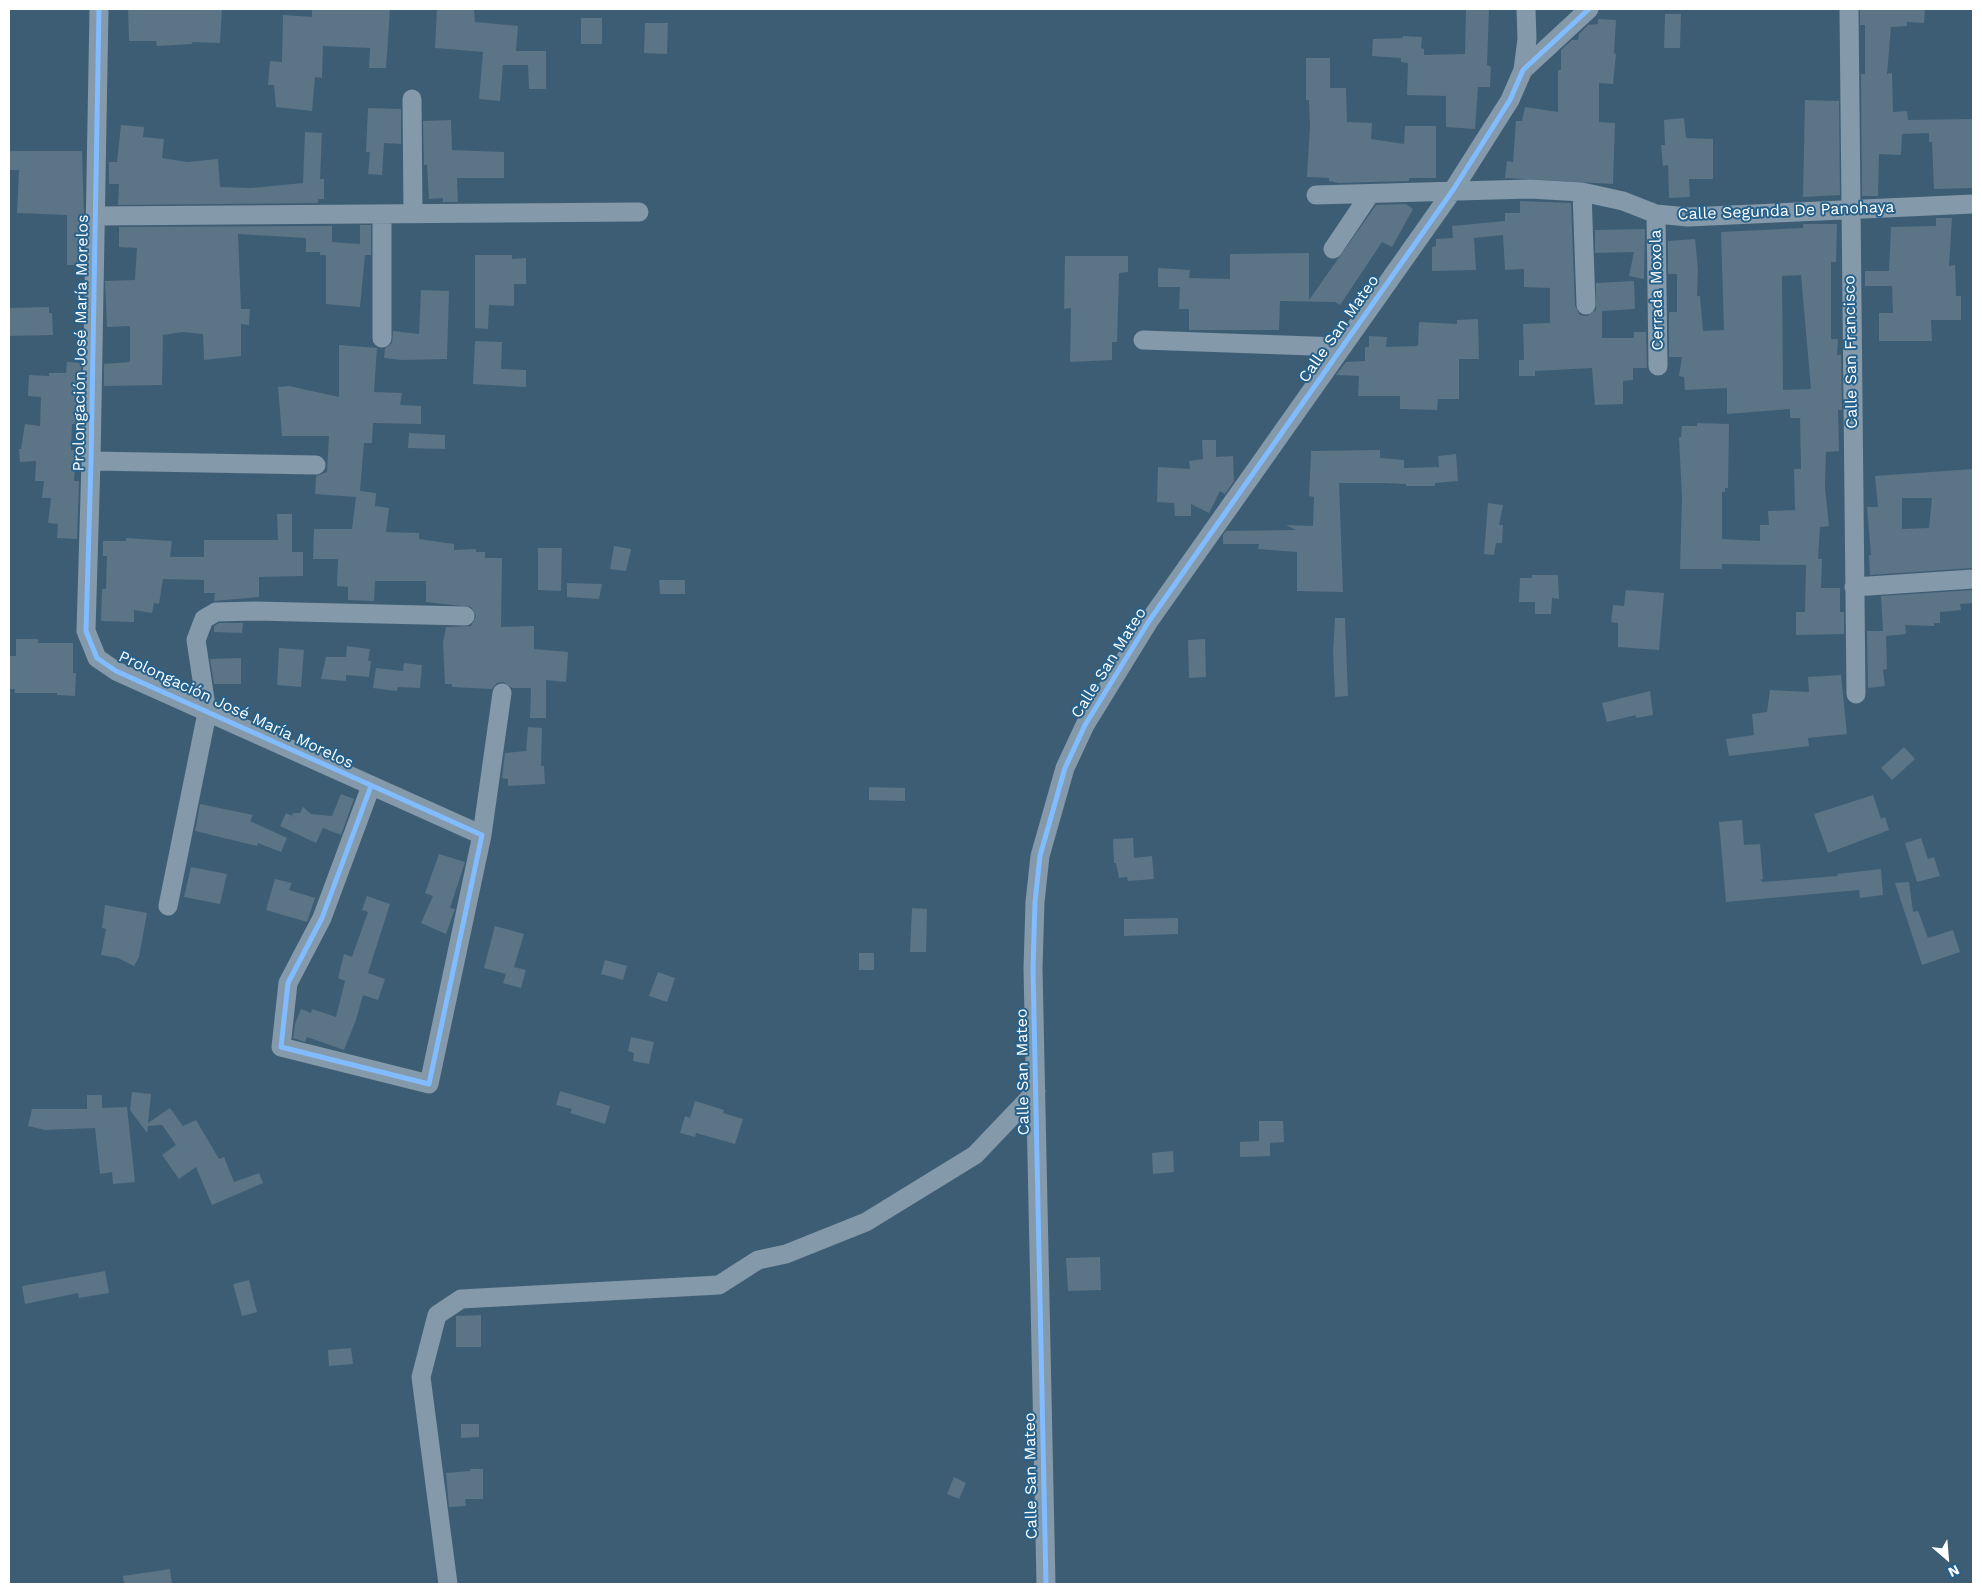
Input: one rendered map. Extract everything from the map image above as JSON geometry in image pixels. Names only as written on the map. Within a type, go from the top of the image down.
[{"type":"street","name":"Prolongación José María Morelos","points":[[100,9],[86,631],[97,658],[116,671],[207,713],[482,835]]},
{"type":"street","points":[[1523,70],[1527,39],[1526,9]]},
{"type":"street","name":"Calle San Mateo","points":[[1046,1584],[1033,968],[1035,902],[1040,856],[1065,768],[1085,725],[1149,621],[1340,347],[1453,190],[1510,100],[1523,70],[1588,9]]},
{"type":"street","name":"Calle San Francisco","points":[[1849,9],[1856,694]]},
{"type":"street","points":[[412,99],[413,213]]},
{"type":"street","name":"Calle Segunda De Panohaya","points":[[1316,195],[1530,189],[1582,192],[1623,200],[1656,214],[1688,217],[1973,204]]},
{"type":"street","points":[[1582,192],[1586,305]]},
{"type":"street","points":[[1333,249],[1370,194]]},
{"type":"street","points":[[96,216],[639,212]]},
{"type":"street","points":[[382,214],[382,338]]},
{"type":"street","name":"Cerrada Moxola","points":[[1656,214],[1658,366]]},
{"type":"street","points":[[1143,340],[1340,347]]},
{"type":"street","points":[[91,461],[316,465]]},
{"type":"street","points":[[1854,587],[1973,579]]},
{"type":"street","points":[[168,906],[207,713],[196,640],[204,620],[216,612],[255,611],[465,616]]},
{"type":"street","points":[[371,786],[322,918],[288,983],[282,1047],[429,1084],[482,835],[502,693]]},
{"type":"street","points":[[448,1584],[421,1377],[436,1315],[461,1299],[719,1285],[758,1260],[786,1254],[866,1222],[975,1155],[1036,1091]]},
{"type":"building","points":[[128,9],[222,9],[220,43],[192,42],[192,44],[157,46],[156,41],[129,41]]},
{"type":"building","points":[[312,9],[390,9],[386,68],[369,68],[370,48],[323,46],[322,78],[315,77],[312,111],[276,107],[274,85],[268,85],[270,61],[282,62],[283,15],[312,17]]},
{"type":"building","points":[[437,9],[474,9],[475,22],[518,26],[516,51],[546,51],[546,89],[529,89],[528,65],[503,65],[500,101],[479,99],[483,52],[435,48]]},
{"type":"building","points":[[1466,9],[1489,9],[1487,65],[1491,67],[1490,87],[1478,87],[1475,129],[1446,127],[1446,96],[1407,95],[1408,63],[1401,62],[1401,58],[1372,56],[1373,39],[1403,38],[1403,36],[1422,37],[1421,48],[1424,49],[1424,55],[1465,54]]},
{"type":"building","points":[[1860,9],[1925,9],[1924,23],[1907,22],[1907,26],[1891,27],[1887,74],[1892,73],[1893,112],[1907,111],[1908,120],[1973,119],[1973,188],[1934,189],[1932,142],[1929,142],[1929,133],[1902,134],[1901,155],[1879,154],[1878,196],[1862,196],[1861,74],[1865,74],[1865,25],[1860,25]]},
{"type":"building","points":[[1665,14],[1681,14],[1680,48],[1664,48]]},
{"type":"building","points":[[581,18],[602,18],[602,44],[581,44]]},
{"type":"building","points":[[1598,19],[1616,20],[1614,53],[1616,54],[1613,84],[1599,83],[1599,122],[1615,123],[1613,184],[1505,178],[1507,161],[1513,162],[1516,121],[1522,121],[1525,107],[1558,112],[1558,70],[1561,70],[1561,50],[1572,40],[1578,40],[1579,34],[1588,25],[1598,24]]},
{"type":"building","points":[[645,23],[668,23],[667,54],[644,53]]},
{"type":"building","points":[[1306,58],[1330,58],[1330,88],[1346,88],[1347,122],[1372,123],[1371,139],[1404,144],[1405,126],[1436,126],[1436,178],[1409,178],[1409,181],[1339,183],[1329,181],[1329,178],[1307,177],[1310,126],[1309,100],[1306,100]]},
{"type":"building","points":[[1805,100],[1839,101],[1840,195],[1803,197]]},
{"type":"building","points":[[368,108],[401,109],[401,144],[384,143],[382,175],[368,174],[370,152],[366,152]]},
{"type":"building","points":[[1684,118],[1686,138],[1713,139],[1713,179],[1689,179],[1690,197],[1669,198],[1668,165],[1663,166],[1661,145],[1665,145],[1664,120]]},
{"type":"building","points":[[451,120],[452,150],[504,152],[504,178],[457,178],[458,202],[443,202],[443,198],[429,199],[427,165],[424,165],[423,121]]},
{"type":"building","points":[[121,125],[144,127],[143,137],[164,139],[162,158],[187,162],[218,159],[220,187],[251,188],[303,183],[305,132],[322,133],[320,179],[324,179],[324,199],[318,199],[318,203],[118,205],[119,184],[109,184],[109,162],[117,162]]},
{"type":"building","points":[[10,151],[82,151],[84,217],[81,236],[81,265],[67,265],[67,215],[17,213],[19,170],[9,170]]},
{"type":"building","points":[[1520,201],[1571,203],[1575,305],[1580,315],[1587,316],[1596,310],[1596,283],[1634,281],[1635,309],[1602,311],[1602,338],[1634,338],[1634,332],[1646,332],[1647,368],[1633,368],[1633,380],[1623,381],[1623,404],[1595,405],[1592,368],[1535,371],[1535,376],[1519,376],[1519,360],[1524,360],[1523,324],[1550,323],[1550,288],[1524,287],[1524,269],[1505,270],[1503,235],[1474,238],[1476,270],[1432,271],[1432,247],[1436,246],[1436,239],[1453,238],[1452,226],[1505,221],[1505,213],[1520,213]]},
{"type":"building","points":[[1406,204],[1413,209],[1392,247],[1382,242],[1340,305],[1335,302],[1280,301],[1279,330],[1189,330],[1189,309],[1179,309],[1180,287],[1158,287],[1158,268],[1190,270],[1189,278],[1230,279],[1230,254],[1309,253],[1309,300],[1376,205]]},
{"type":"building","points":[[1936,218],[1952,218],[1949,266],[1955,265],[1956,296],[1961,296],[1961,320],[1931,320],[1932,341],[1879,341],[1879,313],[1893,313],[1892,286],[1865,286],[1865,271],[1889,271],[1891,227],[1936,226]]},
{"type":"building","points":[[1803,224],[1837,224],[1836,262],[1831,262],[1831,339],[1838,339],[1837,355],[1841,355],[1842,410],[1838,410],[1839,451],[1826,452],[1825,488],[1829,526],[1820,527],[1818,559],[1822,559],[1821,588],[1840,588],[1840,612],[1844,612],[1844,634],[1796,635],[1796,612],[1805,612],[1806,565],[1722,564],[1722,569],[1680,569],[1682,498],[1679,437],[1681,437],[1682,426],[1697,426],[1697,423],[1729,424],[1728,488],[1725,488],[1725,492],[1722,492],[1722,539],[1760,541],[1760,525],[1769,525],[1768,511],[1795,510],[1794,469],[1801,469],[1800,418],[1790,418],[1790,409],[1727,414],[1727,388],[1685,390],[1684,377],[1679,376],[1682,357],[1669,357],[1669,312],[1677,312],[1677,274],[1668,274],[1668,241],[1695,239],[1698,270],[1697,296],[1700,296],[1703,331],[1724,330],[1721,232],[1803,228]],"holes":[[[1801,275],[1811,389],[1783,390],[1782,276]]]},
{"type":"building","points":[[360,225],[371,225],[371,255],[365,255],[360,307],[326,304],[326,255],[320,255],[320,252],[306,252],[306,238],[238,234],[241,309],[250,309],[249,325],[241,324],[241,356],[204,360],[203,334],[182,332],[163,335],[162,385],[104,386],[104,364],[130,362],[130,326],[107,327],[105,281],[135,280],[137,248],[119,247],[119,227],[332,226],[332,242],[360,244]]},
{"type":"building","points":[[1645,229],[1644,279],[1629,276],[1634,252],[1595,253],[1595,230]]},
{"type":"building","points":[[475,255],[512,255],[512,259],[526,258],[526,284],[514,284],[514,306],[489,305],[488,329],[475,328]]},
{"type":"building","points":[[1065,256],[1128,256],[1128,272],[1119,273],[1117,342],[1112,342],[1112,360],[1070,362],[1071,308],[1064,309]]},
{"type":"building","points":[[421,290],[449,291],[447,359],[403,360],[384,358],[385,348],[392,343],[393,331],[419,334]]},
{"type":"building","points":[[49,307],[49,313],[52,313],[53,335],[9,336],[9,308]]},
{"type":"building","points":[[1478,319],[1479,359],[1459,359],[1459,399],[1438,399],[1437,410],[1400,409],[1400,396],[1358,396],[1359,376],[1336,375],[1346,362],[1365,361],[1365,347],[1369,347],[1369,336],[1387,337],[1386,347],[1418,346],[1419,322],[1457,324],[1457,320]]},
{"type":"building","points":[[475,341],[502,342],[501,369],[526,370],[526,387],[473,384]]},
{"type":"building","points":[[339,345],[377,348],[374,392],[402,393],[400,405],[421,406],[421,424],[373,423],[372,443],[364,443],[360,491],[376,493],[375,506],[389,508],[386,532],[419,533],[419,539],[454,544],[454,550],[476,549],[476,552],[485,552],[485,558],[502,558],[501,627],[534,626],[534,649],[568,652],[566,682],[546,680],[546,718],[530,718],[531,688],[512,688],[503,682],[497,683],[492,689],[452,687],[452,684],[445,684],[443,643],[446,627],[471,626],[476,616],[471,607],[426,602],[426,581],[375,581],[374,601],[348,600],[348,587],[337,586],[338,559],[313,559],[314,529],[352,529],[356,497],[315,494],[316,476],[327,472],[329,436],[282,436],[278,387],[289,386],[339,397]]},
{"type":"building","points":[[67,362],[80,363],[81,365],[80,424],[72,424],[71,450],[76,450],[74,481],[79,481],[77,539],[57,538],[58,524],[48,523],[51,498],[42,498],[44,481],[35,481],[36,461],[20,462],[19,449],[21,449],[25,424],[40,426],[41,397],[28,396],[29,375],[49,376],[49,373],[66,373]]},
{"type":"building","points":[[409,433],[445,435],[445,449],[408,448]]},
{"type":"building","points":[[1202,440],[1216,440],[1216,457],[1233,456],[1234,481],[1225,494],[1220,491],[1209,513],[1191,504],[1191,516],[1175,516],[1174,503],[1157,502],[1158,467],[1190,469],[1189,461],[1203,459]]},
{"type":"building","points":[[1380,450],[1380,458],[1404,460],[1404,468],[1439,467],[1438,456],[1456,454],[1458,481],[1435,483],[1435,486],[1339,483],[1343,592],[1297,591],[1297,552],[1258,549],[1259,544],[1223,544],[1223,535],[1226,531],[1296,530],[1286,525],[1313,526],[1314,497],[1309,496],[1311,451]]},
{"type":"building","points":[[1973,469],[1973,568],[1870,575],[1869,555],[1871,555],[1867,507],[1878,507],[1875,476]],"holes":[[[1902,498],[1932,498],[1929,528],[1902,529]]]},
{"type":"building","points":[[1488,503],[1503,505],[1499,525],[1503,525],[1502,543],[1496,543],[1494,555],[1484,554]]},
{"type":"building","points":[[277,514],[292,514],[292,552],[303,552],[303,576],[259,577],[259,597],[214,601],[215,593],[204,593],[204,580],[163,579],[159,604],[154,603],[152,613],[134,610],[134,622],[101,621],[102,589],[106,589],[107,556],[103,556],[103,541],[126,541],[126,538],[172,541],[170,557],[204,557],[204,540],[278,540]]},
{"type":"building","points":[[614,546],[631,549],[626,571],[610,569]]},
{"type":"building","points":[[538,548],[562,548],[561,591],[538,590]]},
{"type":"building","points":[[1532,575],[1558,575],[1559,599],[1552,598],[1551,614],[1535,614],[1535,602],[1519,602],[1520,578],[1532,578]]},
{"type":"building","points":[[659,580],[685,580],[685,594],[660,594]]},
{"type":"building","points":[[567,583],[602,584],[599,599],[567,597]]},
{"type":"building","points":[[1626,590],[1664,593],[1659,650],[1618,647],[1618,623],[1611,622],[1613,605],[1624,606]]},
{"type":"building","points":[[1973,590],[1973,603],[1960,604],[1961,610],[1940,612],[1940,623],[1934,623],[1934,626],[1905,625],[1906,634],[1886,636],[1887,669],[1883,670],[1885,686],[1868,688],[1867,631],[1883,631],[1881,596]]},
{"type":"building","points":[[1335,618],[1345,618],[1348,696],[1335,697],[1333,651]]},
{"type":"building","points":[[219,623],[243,623],[242,633],[214,632],[214,626]]},
{"type":"building","points":[[16,639],[38,639],[38,643],[73,643],[73,673],[76,673],[75,696],[57,695],[57,693],[15,693],[15,689],[9,689],[9,656],[16,656]]},
{"type":"building","points":[[1205,639],[1206,677],[1189,678],[1188,640]]},
{"type":"building","points":[[347,646],[370,649],[368,661],[371,661],[369,677],[346,675],[346,681],[321,679],[326,657],[346,657]]},
{"type":"building","points":[[279,648],[304,650],[301,687],[277,685]]},
{"type":"building","points":[[241,658],[241,684],[214,684],[210,659]]},
{"type":"building","points":[[404,663],[422,665],[420,688],[398,687],[397,691],[373,688],[376,668],[403,671]]},
{"type":"building","points":[[1841,675],[1847,734],[1808,738],[1809,746],[1729,756],[1726,739],[1754,735],[1752,714],[1767,712],[1770,690],[1809,692],[1808,677]]},
{"type":"building","points":[[1650,691],[1653,715],[1636,718],[1636,715],[1607,722],[1602,703]]},
{"type":"building","points":[[528,727],[542,728],[541,766],[544,766],[545,784],[508,786],[508,779],[502,778],[505,753],[526,751]]},
{"type":"building","points":[[1904,747],[1915,759],[1892,780],[1881,768]]},
{"type":"building","points":[[869,787],[905,788],[905,801],[869,800]]},
{"type":"building","points":[[341,794],[354,799],[341,835],[323,828],[316,843],[280,826],[286,813],[292,816],[293,813],[300,813],[303,807],[311,814],[332,816]]},
{"type":"building","points":[[1873,795],[1881,819],[1885,817],[1889,830],[1828,853],[1814,814]]},
{"type":"building","points":[[200,804],[253,815],[250,821],[287,838],[281,852],[258,843],[257,846],[195,831]]},
{"type":"building","points":[[1742,820],[1744,845],[1760,844],[1763,879],[1760,880],[1763,882],[1838,876],[1837,874],[1881,869],[1883,895],[1860,898],[1859,890],[1726,902],[1719,822]]},
{"type":"building","points":[[1133,838],[1134,858],[1152,856],[1154,879],[1128,881],[1127,877],[1119,878],[1116,863],[1114,863],[1113,839]]},
{"type":"building","points":[[1921,838],[1928,859],[1934,857],[1940,876],[1917,882],[1905,843]]},
{"type":"building","points":[[439,854],[465,862],[450,908],[455,909],[446,934],[421,923],[433,896],[425,893]]},
{"type":"building","points":[[191,867],[227,874],[220,904],[184,897]]},
{"type":"building","points":[[275,879],[292,883],[289,890],[315,898],[307,922],[266,910]]},
{"type":"building","points":[[1909,882],[1913,912],[1918,911],[1928,938],[1953,930],[1960,952],[1922,965],[1895,883]]},
{"type":"building","points":[[367,896],[390,904],[368,973],[385,979],[378,1000],[363,995],[356,1020],[344,1050],[307,1037],[305,1042],[293,1038],[295,1024],[301,1009],[311,1013],[312,1009],[336,1017],[345,981],[338,978],[344,954],[352,957],[368,912],[362,910]]},
{"type":"building","points":[[105,905],[147,913],[139,957],[134,966],[118,958],[101,955],[106,929],[102,928]]},
{"type":"building","points":[[912,908],[927,909],[926,952],[910,952]]},
{"type":"building","points":[[1178,918],[1178,934],[1124,936],[1124,919]]},
{"type":"building","points":[[495,926],[524,934],[514,967],[526,970],[521,988],[503,983],[506,974],[484,968]]},
{"type":"building","points":[[859,953],[874,953],[874,970],[859,970]]},
{"type":"building","points":[[605,960],[627,966],[623,980],[601,974]]},
{"type":"building","points":[[658,972],[675,978],[667,1002],[649,996]]},
{"type":"building","points":[[631,1037],[654,1042],[649,1064],[633,1061],[634,1053],[628,1051]]},
{"type":"building","points":[[560,1091],[610,1106],[605,1124],[570,1113],[572,1109],[556,1105]]},
{"type":"building","points":[[132,1092],[151,1094],[148,1123],[170,1108],[183,1126],[196,1120],[219,1159],[224,1157],[234,1182],[259,1173],[263,1183],[212,1205],[196,1167],[179,1179],[162,1155],[176,1145],[162,1125],[148,1126],[147,1133],[130,1110]]},
{"type":"building","points":[[87,1095],[102,1095],[102,1108],[127,1107],[135,1182],[113,1184],[112,1172],[100,1174],[95,1128],[45,1130],[28,1126],[32,1109],[87,1109]]},
{"type":"building","points":[[695,1101],[724,1110],[723,1113],[743,1119],[735,1144],[696,1133],[695,1137],[680,1133],[685,1116],[690,1118]]},
{"type":"building","points":[[1259,1121],[1283,1121],[1284,1142],[1270,1143],[1270,1156],[1240,1157],[1240,1142],[1259,1141]]},
{"type":"building","points":[[1173,1151],[1174,1172],[1153,1174],[1152,1153]]},
{"type":"building","points":[[1100,1257],[1101,1290],[1068,1291],[1066,1258]]},
{"type":"building","points":[[105,1271],[109,1293],[79,1298],[78,1293],[25,1304],[22,1286]]},
{"type":"building","points":[[249,1280],[257,1312],[242,1316],[233,1284]]},
{"type":"building","points":[[481,1315],[481,1347],[456,1347],[456,1316]]},
{"type":"building","points":[[351,1348],[353,1364],[329,1366],[328,1350]]},
{"type":"building","points":[[461,1424],[479,1424],[479,1437],[461,1438]]},
{"type":"building","points":[[470,1469],[483,1469],[483,1499],[465,1499],[466,1506],[449,1507],[446,1473],[470,1471]]},
{"type":"building","points":[[954,1477],[966,1483],[959,1499],[947,1494]]},
{"type":"building","points":[[170,1569],[172,1584],[124,1584],[123,1576]]},
{"type":"cycle path","points":[[99,9],[86,631],[97,658],[116,671],[482,835],[429,1084],[281,1047],[288,983],[322,918],[371,786]]},
{"type":"cycle path","points":[[1046,1584],[1033,968],[1035,902],[1040,856],[1065,768],[1085,725],[1149,621],[1453,190],[1510,100],[1523,70],[1589,9]]}]
